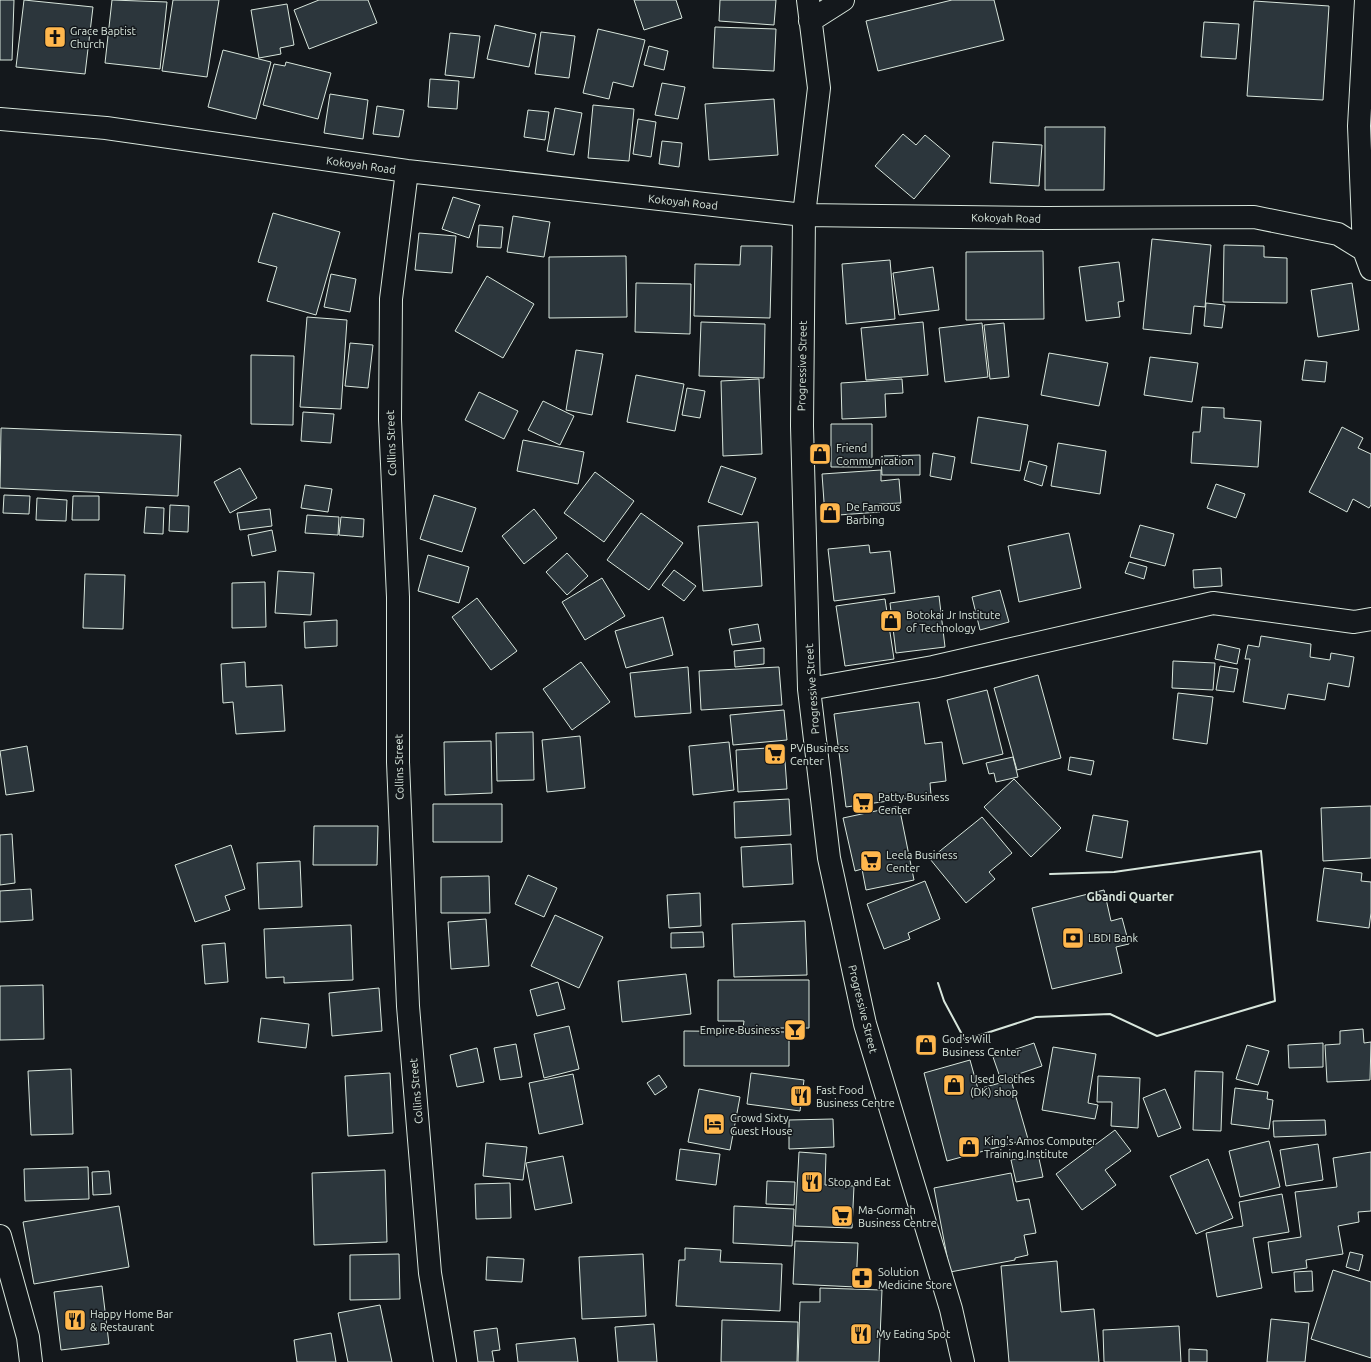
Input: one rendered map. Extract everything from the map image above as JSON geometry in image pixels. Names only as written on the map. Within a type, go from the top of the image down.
[{"type":"street","points":[[809,11],[843,0]]},
{"type":"street","points":[[1366,0],[1359,126],[1367,259]]},
{"type":"street","name":"Progressive Street","points":[[809,11],[819,88],[804,215],[802,426],[809,689],[829,858],[865,1024],[951,1309],[962,1362]]},
{"type":"street","name":"Kokoyah Road","points":[[0,119],[106,128],[407,171],[804,215],[1046,218],[1254,218],[1338,234],[1367,259]]},
{"type":"street","name":"Collins Street","points":[[407,171],[391,299],[390,419],[398,597],[398,762],[408,1006],[430,1273],[445,1362]]},
{"type":"street","points":[[809,689],[933,666],[1213,603],[1354,622],[1371,619]]},
{"type":"street","points":[[0,1236],[28,1337],[31,1362]]},
{"type":"building","points":[[0,0],[14,0],[12,60],[0,60]]},
{"type":"building","name":"Grace Baptist Church","points":[[24,0],[93,7],[85,74],[16,67]]},
{"type":"building","points":[[112,0],[167,2],[160,69],[105,63]]},
{"type":"building","points":[[173,0],[219,0],[207,77],[162,71]]},
{"type":"building","points":[[319,0],[368,0],[377,23],[309,49],[294,10]]},
{"type":"building","points":[[634,0],[676,0],[682,18],[644,30]]},
{"type":"building","points":[[720,0],[776,0],[774,25],[719,21]]},
{"type":"building","points":[[952,0],[994,0],[1004,40],[878,71],[866,21]]},
{"type":"building","points":[[1254,1],[1329,6],[1323,100],[1247,96]]},
{"type":"building","points":[[287,4],[294,45],[280,48],[281,54],[259,58],[251,10]]},
{"type":"building","points":[[1204,22],[1239,24],[1236,59],[1201,57]]},
{"type":"building","points":[[495,25],[536,34],[529,67],[487,59]]},
{"type":"building","points":[[715,27],[776,29],[774,71],[713,68]]},
{"type":"building","points":[[598,29],[645,40],[633,87],[613,82],[609,99],[583,93]]},
{"type":"building","points":[[541,32],[575,36],[569,78],[535,74]]},
{"type":"building","points":[[450,33],[480,36],[474,78],[445,75]]},
{"type":"building","points":[[649,46],[668,51],[664,70],[644,65]]},
{"type":"building","points":[[223,50],[271,62],[256,119],[208,107]]},
{"type":"building","points":[[286,62],[331,73],[318,119],[263,105],[274,64],[285,66]]},
{"type":"building","points":[[430,79],[459,81],[457,109],[428,107]]},
{"type":"building","points":[[662,83],[685,87],[678,119],[655,115]]},
{"type":"building","points":[[330,94],[368,100],[363,139],[324,133]]},
{"type":"building","points":[[774,99],[778,155],[709,160],[705,104]]},
{"type":"building","points":[[593,105],[634,109],[629,161],[588,158]]},
{"type":"building","points":[[377,106],[404,110],[399,137],[373,134]]},
{"type":"building","points":[[555,108],[582,113],[574,155],[547,151]]},
{"type":"building","points":[[528,110],[549,112],[545,140],[524,137]]},
{"type":"building","points":[[638,119],[656,122],[651,157],[633,154]]},
{"type":"building","points":[[1045,127],[1105,127],[1104,190],[1045,190]]},
{"type":"building","points":[[903,134],[916,145],[925,135],[950,156],[914,199],[875,166]]},
{"type":"building","points":[[662,141],[682,143],[679,167],[659,164]]},
{"type":"building","points":[[993,142],[1042,145],[1039,186],[990,183]]},
{"type":"building","points":[[453,197],[480,205],[469,238],[442,229]]},
{"type":"building","points":[[273,213],[340,232],[316,315],[267,301],[277,267],[258,262]]},
{"type":"building","points":[[513,216],[550,222],[544,257],[507,252]]},
{"type":"building","points":[[479,225],[503,227],[501,248],[477,247]]},
{"type":"building","points":[[419,233],[456,236],[452,273],[415,270]]},
{"type":"building","points":[[1152,239],[1211,245],[1205,307],[1194,306],[1191,334],[1143,329]]},
{"type":"building","points":[[1224,245],[1264,246],[1264,257],[1287,258],[1287,303],[1223,302]]},
{"type":"building","points":[[741,246],[772,246],[770,318],[694,316],[695,264],[740,265]]},
{"type":"building","points":[[1043,251],[1044,319],[966,320],[966,252]]},
{"type":"building","points":[[626,256],[627,317],[549,318],[549,257]]},
{"type":"building","points":[[890,260],[895,319],[846,324],[842,264]]},
{"type":"building","points":[[1119,262],[1124,301],[1118,302],[1120,317],[1086,321],[1079,267]]},
{"type":"building","points":[[933,267],[939,310],[899,315],[893,273]]},
{"type":"building","points":[[331,274],[356,279],[350,312],[324,307]]},
{"type":"building","points":[[487,276],[534,304],[503,358],[455,331]]},
{"type":"building","points":[[636,283],[691,284],[690,334],[635,332]]},
{"type":"building","points":[[1352,283],[1359,330],[1318,337],[1311,290]]},
{"type":"building","points":[[1206,303],[1225,305],[1222,328],[1204,326]]},
{"type":"building","points":[[307,317],[347,320],[341,409],[300,407]]},
{"type":"building","points":[[701,322],[765,324],[764,378],[699,376]]},
{"type":"building","points":[[923,322],[928,375],[866,380],[861,328]]},
{"type":"building","points":[[982,323],[988,377],[945,382],[939,328]]},
{"type":"building","points":[[1004,323],[1009,377],[990,379],[984,325]]},
{"type":"building","points":[[350,343],[373,345],[368,388],[345,386]]},
{"type":"building","points":[[576,350],[603,354],[592,415],[566,410]]},
{"type":"building","points":[[1049,353],[1108,363],[1099,406],[1041,395]]},
{"type":"building","points":[[251,355],[294,356],[293,425],[251,424]]},
{"type":"building","points":[[1150,357],[1198,363],[1192,402],[1144,395]]},
{"type":"building","points":[[1305,360],[1327,362],[1325,382],[1302,380]]},
{"type":"building","points":[[636,375],[684,384],[675,431],[627,422]]},
{"type":"building","points":[[759,379],[762,454],[723,456],[721,381]]},
{"type":"building","points":[[902,379],[903,393],[885,394],[886,417],[842,419],[841,383]]},
{"type":"building","points":[[687,388],[705,391],[700,418],[682,415]]},
{"type":"building","points":[[479,392],[518,411],[504,439],[465,420]]},
{"type":"building","points":[[543,401],[574,416],[560,445],[528,430]]},
{"type":"building","points":[[1202,407],[1224,408],[1224,418],[1261,421],[1258,467],[1191,463],[1193,432],[1200,432]]},
{"type":"building","points":[[303,412],[334,414],[331,443],[301,441]]},
{"type":"building","points":[[978,417],[1028,425],[1020,471],[971,463]]},
{"type":"building","points":[[831,424],[872,424],[872,467],[831,467]]},
{"type":"building","points":[[1342,427],[1363,438],[1358,448],[1371,454],[1371,505],[1369,508],[1353,499],[1347,512],[1309,492]]},
{"type":"building","points":[[1,428],[181,435],[178,496],[0,488]]},
{"type":"building","points":[[523,440],[584,452],[578,484],[517,471]]},
{"type":"building","points":[[1058,443],[1106,451],[1100,494],[1051,486]]},
{"type":"building","points":[[826,448],[826,458],[814,458],[814,449]]},
{"type":"building","points":[[933,453],[955,457],[951,480],[930,476]]},
{"type":"building","points":[[920,455],[920,475],[882,475],[881,456]]},
{"type":"building","points":[[1029,461],[1047,466],[1042,486],[1024,480]]},
{"type":"building","points":[[721,466],[756,478],[742,515],[708,502]]},
{"type":"building","points":[[240,468],[257,498],[230,513],[214,482]]},
{"type":"building","points":[[881,470],[881,481],[899,479],[901,503],[879,504],[880,512],[825,516],[822,474]]},
{"type":"building","points":[[595,472],[634,501],[604,542],[564,513]]},
{"type":"building","points":[[1216,484],[1245,494],[1236,518],[1207,508]]},
{"type":"building","points":[[305,485],[332,489],[328,512],[301,508]]},
{"type":"building","points":[[4,495],[30,496],[29,514],[3,513]]},
{"type":"building","points":[[434,495],[476,508],[462,552],[420,539]]},
{"type":"building","points":[[73,496],[99,496],[99,520],[72,520]]},
{"type":"building","points":[[37,498],[67,500],[66,521],[36,520]]},
{"type":"building","points":[[170,505],[189,506],[188,532],[169,531]]},
{"type":"building","points":[[146,507],[164,508],[163,534],[144,533]]},
{"type":"building","points":[[270,509],[272,526],[240,530],[237,513]]},
{"type":"building","points":[[534,509],[557,538],[524,564],[502,536]]},
{"type":"building","points":[[641,513],[683,543],[649,590],[607,560]]},
{"type":"building","points":[[307,515],[339,517],[338,535],[305,533]]},
{"type":"building","points":[[341,517],[364,519],[363,537],[339,535]]},
{"type":"building","points":[[758,522],[762,586],[703,591],[698,526]]},
{"type":"building","points":[[1140,525],[1174,534],[1165,566],[1130,557]]},
{"type":"building","points":[[272,530],[276,551],[252,556],[248,535]]},
{"type":"building","points":[[1069,533],[1081,588],[1019,602],[1008,546]]},
{"type":"building","points":[[869,545],[870,553],[890,551],[895,593],[834,601],[828,549]]},
{"type":"building","points":[[567,553],[588,576],[567,595],[546,572]]},
{"type":"building","points":[[428,555],[469,567],[459,603],[418,591]]},
{"type":"building","points":[[1129,562],[1147,567],[1144,579],[1125,573]]},
{"type":"building","points":[[1221,568],[1222,586],[1194,588],[1193,570]]},
{"type":"building","points":[[674,570],[696,586],[684,601],[662,585]]},
{"type":"building","points":[[278,571],[314,573],[311,615],[275,613]]},
{"type":"building","points":[[85,574],[125,575],[123,629],[83,628]]},
{"type":"building","points":[[602,578],[625,616],[585,640],[562,602]]},
{"type":"building","points":[[265,582],[266,627],[232,628],[232,583]]},
{"type":"building","points":[[1000,590],[1009,622],[980,630],[972,597]]},
{"type":"building","points":[[939,596],[945,647],[896,653],[890,603]]},
{"type":"building","points":[[477,598],[517,651],[491,670],[452,617]]},
{"type":"building","points":[[885,599],[894,659],[845,666],[836,606]]},
{"type":"building","points":[[663,617],[673,655],[626,668],[615,631]]},
{"type":"building","points":[[337,620],[337,646],[305,648],[304,622]]},
{"type":"building","points":[[758,624],[761,641],[732,645],[729,629]]},
{"type":"building","points":[[1261,636],[1311,644],[1310,657],[1330,660],[1331,653],[1354,657],[1349,687],[1328,683],[1325,700],[1288,694],[1285,709],[1243,702],[1250,659],[1245,659],[1248,645],[1259,647]]},
{"type":"building","points":[[1218,644],[1240,649],[1237,664],[1215,659]]},
{"type":"building","points":[[764,648],[764,664],[735,667],[734,651]]},
{"type":"building","points":[[1173,661],[1215,663],[1213,690],[1172,688]]},
{"type":"building","points":[[245,662],[246,687],[282,685],[285,731],[236,734],[233,702],[223,703],[221,664]]},
{"type":"building","points":[[581,662],[610,702],[572,730],[543,689]]},
{"type":"building","points":[[1220,666],[1238,669],[1234,692],[1216,690]]},
{"type":"building","points":[[688,667],[691,713],[635,717],[630,673]]},
{"type":"building","points":[[779,667],[782,705],[701,710],[699,671]]},
{"type":"building","points":[[1038,675],[1061,758],[1017,770],[994,688]]},
{"type":"building","points":[[987,690],[1003,754],[963,764],[947,700]]},
{"type":"building","points":[[1178,693],[1213,697],[1207,744],[1173,739]]},
{"type":"building","points":[[919,702],[925,744],[942,742],[946,781],[930,783],[931,795],[846,807],[834,714]]},
{"type":"building","points":[[784,710],[787,740],[733,745],[730,715]]},
{"type":"building","points":[[533,732],[534,780],[497,781],[496,733]]},
{"type":"building","points":[[580,736],[585,788],[547,792],[542,740]]},
{"type":"building","points":[[491,741],[492,793],[445,795],[444,742]]},
{"type":"building","points":[[729,742],[734,790],[693,795],[689,746]]},
{"type":"building","points":[[27,746],[34,791],[6,795],[0,751]]},
{"type":"building","points":[[784,747],[787,789],[738,792],[736,750]]},
{"type":"building","points":[[1013,757],[1018,777],[996,782],[994,773],[989,774],[986,763]]},
{"type":"building","points":[[1070,757],[1094,761],[1091,775],[1068,770]]},
{"type":"building","points":[[1014,779],[1061,828],[1031,857],[984,807]]},
{"type":"building","points":[[789,799],[791,835],[735,838],[734,802]]},
{"type":"building","points":[[433,804],[502,804],[502,842],[433,842]]},
{"type":"building","points":[[899,806],[914,880],[866,890],[862,869],[855,871],[843,818]]},
{"type":"building","points":[[1371,806],[1371,858],[1323,861],[1321,808]]},
{"type":"building","points":[[1093,815],[1128,821],[1122,858],[1086,851]]},
{"type":"building","points":[[982,817],[1012,853],[989,872],[995,879],[966,903],[930,859]]},
{"type":"building","points":[[314,826],[378,826],[377,865],[313,865]]},
{"type":"building","points":[[12,834],[15,883],[0,885],[0,835]]},
{"type":"building","points":[[791,844],[793,884],[743,887],[741,847]]},
{"type":"building","points":[[231,845],[245,889],[225,896],[230,910],[195,922],[175,865]]},
{"type":"building","points":[[300,861],[302,907],[259,909],[257,863]]},
{"type":"building","points":[[1324,868],[1362,873],[1361,881],[1371,882],[1371,913],[1369,928],[1317,921]]},
{"type":"building","points":[[528,875],[557,888],[544,917],[515,904]]},
{"type":"building","points":[[489,876],[490,913],[441,913],[441,877]]},
{"type":"building","points":[[925,881],[940,919],[908,933],[910,939],[884,949],[867,904]]},
{"type":"building","points":[[31,889],[33,920],[0,922],[0,891]]},
{"type":"building","points":[[1104,890],[1111,921],[1122,918],[1129,944],[1116,947],[1122,973],[1052,989],[1032,908]]},
{"type":"building","points":[[700,893],[701,926],[669,928],[667,895]]},
{"type":"building","points":[[555,915],[603,937],[579,988],[531,966]]},
{"type":"building","points":[[486,919],[489,966],[451,969],[448,922]]},
{"type":"building","points":[[805,921],[807,975],[734,977],[732,924]]},
{"type":"building","points":[[351,925],[353,980],[284,983],[284,977],[266,978],[264,929]]},
{"type":"building","points":[[703,932],[704,947],[671,948],[671,933]]},
{"type":"building","points":[[225,943],[228,982],[205,984],[202,945]]},
{"type":"building","points":[[686,974],[691,1014],[622,1022],[618,981]]},
{"type":"building","points":[[718,980],[809,980],[809,1028],[743,1028],[744,1021],[718,1021]]},
{"type":"building","points":[[558,982],[565,1009],[537,1016],[530,990]]},
{"type":"building","points":[[43,985],[44,1039],[0,1040],[0,986]]},
{"type":"building","points":[[379,988],[382,1031],[332,1036],[329,993]]},
{"type":"building","points":[[261,1018],[309,1024],[306,1048],[258,1042]]},
{"type":"building","points":[[569,1026],[579,1069],[544,1078],[534,1034]]},
{"type":"building","points":[[1363,1029],[1364,1043],[1371,1042],[1370,1080],[1327,1082],[1325,1045],[1340,1044],[1340,1031]]},
{"type":"building","points":[[684,1031],[789,1032],[789,1066],[684,1066]]},
{"type":"building","points":[[1034,1043],[1042,1066],[1001,1080],[993,1057]]},
{"type":"building","points":[[1323,1043],[1323,1067],[1289,1068],[1288,1045]]},
{"type":"building","points":[[516,1044],[522,1077],[500,1080],[494,1048]]},
{"type":"building","points":[[1247,1045],[1269,1051],[1258,1085],[1236,1079]]},
{"type":"building","points":[[1053,1047],[1096,1054],[1088,1103],[1098,1105],[1095,1119],[1042,1110]]},
{"type":"building","points":[[477,1048],[484,1082],[457,1087],[450,1055]]},
{"type":"building","points":[[970,1060],[978,1089],[1011,1080],[1028,1139],[947,1161],[924,1073]]},
{"type":"building","points":[[71,1069],[73,1134],[31,1135],[28,1071]]},
{"type":"building","points":[[1195,1071],[1223,1072],[1221,1131],[1193,1130]]},
{"type":"building","points":[[390,1073],[393,1133],[348,1136],[345,1076]]},
{"type":"building","points":[[751,1073],[804,1080],[800,1111],[747,1104]]},
{"type":"building","points":[[573,1074],[583,1124],[539,1134],[529,1083]]},
{"type":"building","points":[[659,1075],[667,1087],[655,1095],[647,1083]]},
{"type":"building","points":[[1098,1076],[1140,1078],[1138,1128],[1111,1126],[1112,1102],[1097,1102]]},
{"type":"building","points":[[1235,1088],[1268,1092],[1267,1099],[1273,1100],[1269,1129],[1231,1124]]},
{"type":"building","points":[[699,1089],[740,1097],[730,1150],[688,1142]]},
{"type":"building","points":[[1165,1089],[1181,1128],[1158,1137],[1143,1098]]},
{"type":"building","points":[[833,1119],[834,1147],[789,1149],[789,1120]]},
{"type":"building","points":[[1325,1120],[1326,1135],[1274,1137],[1273,1121]]},
{"type":"building","points":[[1115,1130],[1131,1151],[1105,1170],[1116,1185],[1082,1210],[1056,1174]]},
{"type":"building","points":[[1269,1141],[1280,1187],[1240,1197],[1229,1151]]},
{"type":"building","points":[[486,1143],[527,1147],[523,1180],[483,1176]]},
{"type":"building","points":[[1318,1144],[1323,1180],[1286,1186],[1280,1150]]},
{"type":"building","points":[[680,1149],[720,1154],[716,1185],[676,1180]]},
{"type":"building","points":[[799,1152],[826,1154],[825,1185],[854,1186],[852,1228],[795,1226]]},
{"type":"building","points":[[1371,1152],[1371,1211],[1358,1212],[1359,1222],[1338,1226],[1343,1254],[1306,1260],[1307,1268],[1272,1273],[1268,1242],[1301,1237],[1295,1192],[1337,1187],[1333,1158]]},
{"type":"building","points":[[1038,1154],[1043,1177],[1016,1182],[1011,1160]]},
{"type":"building","points":[[563,1156],[572,1203],[535,1210],[526,1163]]},
{"type":"building","points":[[1208,1159],[1233,1218],[1196,1234],[1170,1176]]},
{"type":"building","points":[[88,1167],[89,1199],[25,1201],[24,1169]]},
{"type":"building","points":[[385,1170],[387,1242],[314,1245],[312,1173]]},
{"type":"building","points":[[109,1171],[111,1194],[93,1195],[92,1172]]},
{"type":"building","points":[[1011,1173],[1017,1201],[1029,1199],[1036,1233],[1024,1235],[1028,1255],[1015,1258],[1015,1260],[950,1272],[934,1188]]},
{"type":"building","points":[[767,1181],[795,1182],[794,1205],[766,1204]]},
{"type":"building","points":[[510,1183],[511,1218],[476,1219],[475,1184]]},
{"type":"building","points":[[1282,1194],[1289,1232],[1253,1238],[1262,1288],[1217,1297],[1206,1233],[1243,1226],[1239,1202]]},
{"type":"building","points":[[119,1206],[129,1267],[34,1284],[23,1222]]},
{"type":"building","points":[[734,1206],[794,1209],[792,1246],[733,1243]]},
{"type":"building","points":[[795,1241],[858,1243],[856,1287],[793,1284]]},
{"type":"building","points":[[685,1248],[721,1250],[720,1262],[782,1264],[780,1311],[676,1306],[679,1260],[685,1260]]},
{"type":"building","points":[[1350,1252],[1363,1255],[1359,1271],[1346,1267]]},
{"type":"building","points":[[399,1254],[400,1299],[350,1300],[350,1255]]},
{"type":"building","points":[[643,1254],[646,1316],[582,1319],[579,1257]]},
{"type":"building","points":[[487,1257],[524,1259],[522,1282],[486,1280]]},
{"type":"building","points":[[1057,1261],[1061,1312],[1094,1309],[1099,1362],[1009,1362],[1001,1266]]},
{"type":"building","points":[[1333,1270],[1371,1282],[1371,1358],[1311,1339]]},
{"type":"building","points":[[1312,1271],[1313,1291],[1295,1292],[1294,1272]]},
{"type":"building","points":[[102,1286],[109,1344],[61,1350],[54,1292]]},
{"type":"building","points":[[820,1288],[882,1290],[879,1362],[798,1362],[800,1302],[820,1302]]},
{"type":"building","points":[[380,1305],[392,1362],[348,1362],[338,1313]]},
{"type":"building","points":[[1271,1319],[1309,1323],[1305,1362],[1267,1362]]},
{"type":"building","points":[[722,1320],[798,1322],[797,1362],[721,1362]]},
{"type":"building","points":[[654,1324],[657,1362],[618,1362],[615,1327]]},
{"type":"building","points":[[1179,1326],[1181,1362],[1104,1362],[1103,1330]]},
{"type":"building","points":[[497,1328],[500,1350],[492,1351],[494,1362],[478,1362],[474,1331]]},
{"type":"building","points":[[331,1333],[336,1362],[297,1362],[294,1340]]},
{"type":"building","points":[[575,1338],[578,1362],[518,1362],[516,1344]]},
{"type":"building","points":[[1189,1349],[1207,1350],[1207,1362],[1189,1362]]},
{"type":"wall","points":[[938,983],[944,1001],[965,1040],[1036,1017],[1110,1014],[1157,1036],[1275,1001],[1261,851],[1114,872],[1050,874]]},
{"type":"place","name":"Grace Baptist Church","points":[[55,37]]},
{"type":"place","name":"Friend Communication","points":[[820,454]]},
{"type":"place","name":"De Famous Barbing","points":[[830,513]]},
{"type":"place","name":"Botokai Jr Institute of Technology","points":[[891,621]]},
{"type":"place","name":"PV Business Center","points":[[775,754]]},
{"type":"place","name":"Patty Business Center","points":[[863,803]]},
{"type":"place","name":"Leela Business Center","points":[[871,861]]},
{"type":"place","name":"LBDI Bank","points":[[1073,938]]},
{"type":"place","name":"Empire Business","points":[[795,1030]]},
{"type":"place","name":"God's Will Business Center","points":[[926,1045]]},
{"type":"place","name":"Used Clothes (DK) shop","points":[[954,1085]]},
{"type":"place","name":"Fast Food Business Centre","points":[[801,1096]]},
{"type":"place","name":"Crowd Sixty Guest House","points":[[714,1124]]},
{"type":"place","name":"King's Amos Computer Training Institute","points":[[969,1147]]},
{"type":"place","name":"Stop and Eat","points":[[812,1182]]},
{"type":"place","name":"Ma-Gormah Business Centre","points":[[842,1216]]},
{"type":"place","name":"Solution Medicine Store","points":[[862,1278]]},
{"type":"place","name":"Happy Home Bar & Restaurant","points":[[75,1320]]},
{"type":"place","name":"My Eating Spot","points":[[861,1334]]},
{"type":"district","name":"Gbandi Quarter","points":[[1130,897]]}]
